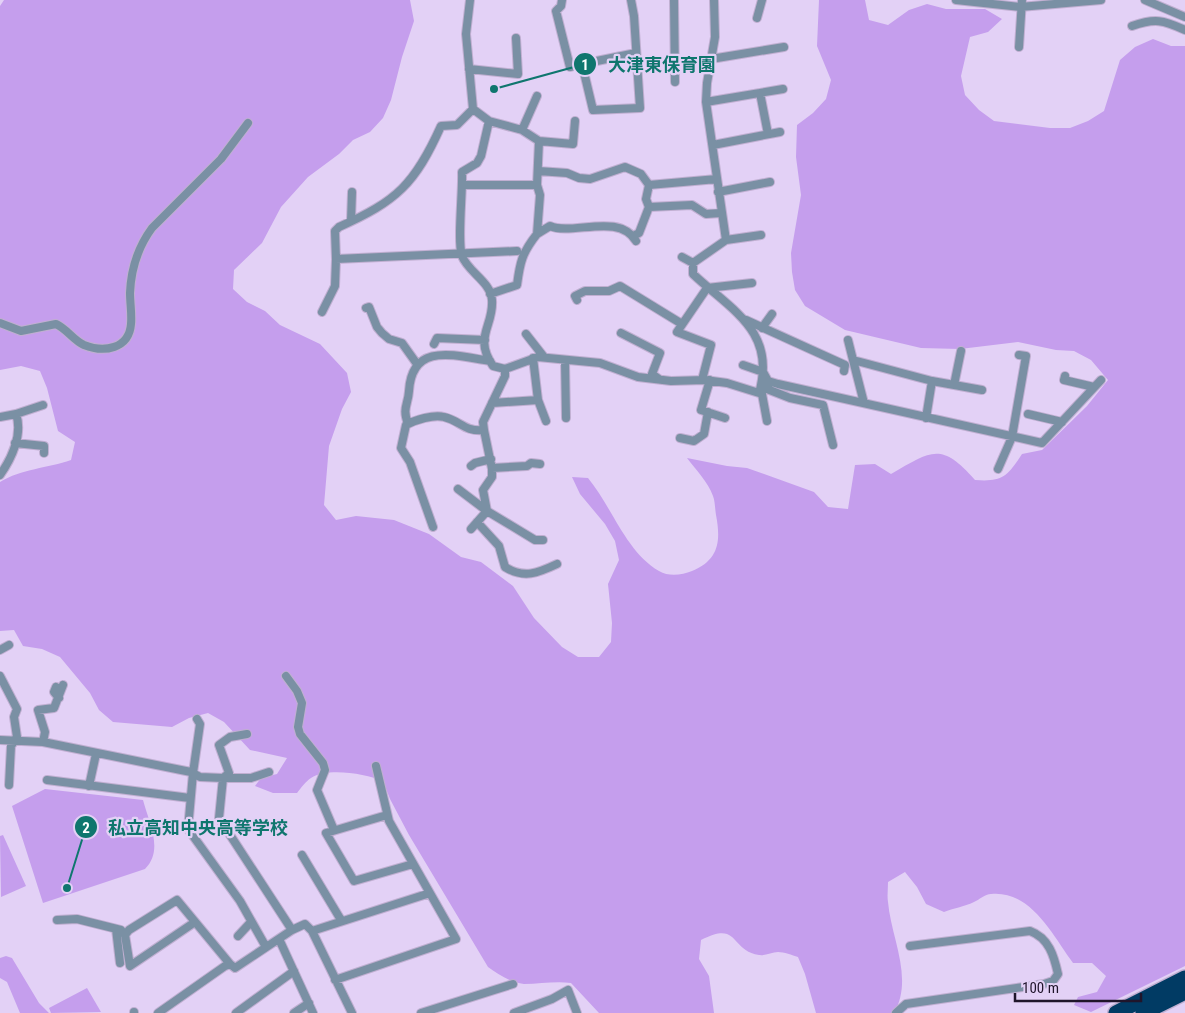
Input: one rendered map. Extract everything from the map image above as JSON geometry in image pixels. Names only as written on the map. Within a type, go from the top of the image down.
[{"type":"highway","points":[[1116,1013],[1185,978]]},
{"type":"highway","points":[[1143,1013],[1185,992]]},
{"type":"street","points":[[470,0],[466,34],[473,109],[490,121],[522,130],[539,141],[573,144],[574,121]]},
{"type":"street","points":[[562,0],[561,6],[556,11],[570,67],[636,53]]},
{"type":"street","points":[[582,64],[593,110],[640,108],[634,16],[630,0]]},
{"type":"street","points":[[674,0],[675,82]]},
{"type":"street","points":[[714,0],[715,37],[706,102],[726,240]]},
{"type":"street","points":[[757,18],[762,0]]},
{"type":"street","points":[[956,0],[1021,4],[1101,0]]},
{"type":"street","points":[[1145,0],[1185,17]]},
{"type":"street","points":[[1019,47],[1021,4]]},
{"type":"street","points":[[1132,26],[1148,20],[1163,20],[1185,30]]},
{"type":"street","points":[[469,69],[518,74],[516,38]]},
{"type":"street","points":[[711,58],[784,47]]},
{"type":"street","points":[[706,102],[783,89]]},
{"type":"street","points":[[760,93],[768,134]]},
{"type":"street","points":[[522,130],[537,96]]},
{"type":"street","points":[[322,312],[335,286],[335,231],[396,196],[411,180],[433,144],[441,126],[457,125],[473,109]]},
{"type":"street","points":[[490,121],[481,156],[477,163],[462,172],[462,254],[471,272],[487,287],[492,299],[484,345],[493,366],[505,368],[533,358],[544,357],[600,363],[638,377],[661,380],[706,380],[727,383],[761,394],[823,405],[833,445]]},
{"type":"street","points":[[0,323],[21,331],[56,324],[84,344],[100,349],[119,346],[124,341],[131,326],[130,292],[142,241],[152,228],[221,160],[248,123]]},
{"type":"street","points":[[713,145],[780,132]]},
{"type":"street","points":[[537,234],[540,195],[537,185],[539,141]]},
{"type":"street","points":[[490,294],[517,284],[524,250],[537,234],[550,226],[559,230],[588,225],[608,226],[634,238],[639,233],[649,208],[646,199],[649,185],[641,174],[625,168],[590,179],[579,178],[568,173],[538,171]]},
{"type":"street","points":[[649,185],[717,178]]},
{"type":"street","points":[[718,192],[770,182]]},
{"type":"street","points":[[462,185],[537,185]]},
{"type":"street","points":[[351,221],[352,192]]},
{"type":"street","points":[[649,208],[692,205],[706,214],[721,214]]},
{"type":"street","points":[[693,263],[726,240],[762,235]]},
{"type":"street","points":[[336,259],[517,251]]},
{"type":"street","points":[[682,258],[693,263]]},
{"type":"street","points":[[693,263],[693,274],[746,320],[845,365],[844,371]]},
{"type":"street","points":[[725,418],[701,410],[711,345],[677,332],[707,288],[752,283]]},
{"type":"street","points":[[577,300],[575,296],[585,291],[610,291],[620,286],[682,324]]},
{"type":"street","points":[[366,308],[370,307],[377,327],[382,334],[402,344],[417,364]]},
{"type":"street","points":[[762,328],[772,314]]},
{"type":"street","points":[[746,320],[757,338],[763,372],[761,394],[767,420]]},
{"type":"street","points":[[621,333],[660,353],[652,374],[661,380]]},
{"type":"street","points":[[526,334],[544,357]]},
{"type":"street","points":[[434,344],[437,338],[485,340]]},
{"type":"street","points":[[848,340],[864,403]]},
{"type":"street","points":[[954,385],[960,351]]},
{"type":"street","points":[[998,469],[1012,437],[1026,356],[1019,354]]},
{"type":"street","points":[[408,424],[404,413],[409,396],[412,371],[417,364],[435,355],[490,361]]},
{"type":"street","points":[[533,358],[538,400],[546,421]]},
{"type":"street","points":[[564,360],[566,418]]},
{"type":"street","points":[[853,360],[932,381],[982,390]]},
{"type":"street","points":[[743,365],[763,372],[768,381],[767,389],[790,398]]},
{"type":"street","points":[[487,511],[483,490],[492,477],[492,468],[483,422],[505,376],[505,368]]},
{"type":"street","points":[[1065,376],[1064,380],[1094,387]]},
{"type":"street","points":[[768,381],[926,418],[1042,442],[1101,380]]},
{"type":"street","points":[[926,418],[932,381]]},
{"type":"street","points":[[492,403],[538,400]]},
{"type":"street","points":[[0,417],[44,405]]},
{"type":"street","points":[[680,438],[694,441],[704,434],[708,412]]},
{"type":"street","points":[[0,475],[10,460],[20,425],[16,414]]},
{"type":"street","points":[[1028,414],[1062,422]]},
{"type":"street","points":[[433,527],[410,462],[401,448],[406,425],[443,416],[464,428],[474,431],[484,430]]},
{"type":"street","points":[[15,443],[44,446],[44,453]]},
{"type":"street","points":[[471,466],[475,463],[491,459]]},
{"type":"street","points":[[492,468],[527,466],[531,463],[540,464]]},
{"type":"street","points":[[458,489],[487,511],[535,540],[543,540]]},
{"type":"street","points":[[471,529],[487,511]]},
{"type":"street","points":[[476,522],[499,546],[505,567],[514,572],[533,575],[557,564]]},
{"type":"street","points":[[0,650],[9,645]]},
{"type":"street","points":[[0,676],[3,688],[17,710],[14,717],[17,737],[12,746],[9,785]]},
{"type":"street","points":[[286,676],[297,691],[302,703],[298,727],[300,734],[323,763],[325,770],[318,790],[334,830]]},
{"type":"street","points":[[43,742],[45,732],[38,710],[54,708],[59,698],[60,686]]},
{"type":"street","points":[[197,719],[200,724],[190,798],[188,829],[240,901],[266,948]]},
{"type":"street","points":[[247,734],[230,737],[219,745],[229,773],[223,778],[219,818],[292,930]]},
{"type":"street","points":[[0,740],[43,742],[200,777],[251,778],[269,772]]},
{"type":"street","points":[[89,786],[96,754]]},
{"type":"street","points":[[335,980],[456,939],[387,816],[376,766]]},
{"type":"street","points":[[47,780],[190,798]]},
{"type":"street","points":[[387,816],[326,833],[354,881],[413,864]]},
{"type":"street","points":[[302,855],[341,920]]},
{"type":"street","points":[[312,931],[341,920],[430,893]]},
{"type":"street","points":[[125,935],[129,930],[176,900],[235,968],[292,930],[305,924],[312,931],[352,1013]]},
{"type":"street","points":[[57,920],[78,920],[121,930],[125,935],[130,966],[195,922]]},
{"type":"street","points":[[238,936],[252,922]]},
{"type":"street","points":[[116,929],[120,963]]},
{"type":"street","points":[[896,1013],[906,1004],[1044,984],[1053,981],[1058,974],[1048,944],[1030,930],[910,946]]},
{"type":"street","points":[[278,939],[313,1013]]},
{"type":"street","points":[[158,1013],[230,964]]},
{"type":"street","points":[[237,1013],[294,972]]},
{"type":"street","points":[[421,1013],[514,984]]},
{"type":"street","points":[[514,1013],[552,999],[568,990],[577,1013]]},
{"type":"street","points":[[294,1013],[309,1003]]},
{"type":"shaded area","points":[[4,0],[410,0],[414,21],[391,100],[383,118],[370,132],[353,140],[339,154],[308,177],[281,207],[262,243],[234,270],[233,289],[247,302],[265,311],[280,325],[320,344],[347,373],[351,392],[342,409],[329,446],[324,505],[336,520],[356,516],[394,520],[429,534],[461,557],[481,562],[513,586],[534,618],[562,647],[578,657],[599,657],[611,642],[612,623],[608,584],[619,560],[615,541],[605,524],[580,494],[572,477],[588,478],[628,541],[647,563],[663,573],[671,575],[680,574],[701,567],[708,561],[716,549],[718,541],[718,524],[713,496],[705,481],[687,458],[747,468],[814,492],[828,507],[848,509],[855,465],[875,464],[891,474],[916,460],[935,454],[953,459],[975,480],[998,479],[1008,473],[1022,454],[1042,450],[1087,406],[1108,380],[1091,360],[1074,351],[1056,350],[1018,342],[960,349],[921,348],[845,330],[805,306],[795,290],[791,253],[801,195],[796,157],[797,125],[813,113],[826,99],[831,80],[817,46],[819,0],[865,0],[869,20],[888,25],[909,10],[927,4],[946,9],[985,9],[1002,19],[988,32],[970,37],[961,76],[965,95],[979,110],[994,121],[1050,128],[1070,128],[1088,121],[1104,111],[1120,60],[1135,47],[1153,39],[1171,46],[1185,46],[1185,966],[1091,1012],[1074,1005],[1078,997],[1097,992],[1106,976],[1092,963],[1073,963],[1049,928],[1029,907],[1018,899],[1005,895],[991,894],[970,904],[944,912],[926,904],[917,887],[905,872],[888,882],[890,916],[902,972],[900,1000],[894,1013],[816,1013],[798,957],[780,952],[759,955],[749,952],[729,935],[722,933],[701,940],[699,959],[709,976],[714,1013],[599,1013],[571,983],[524,984],[505,978],[488,967],[409,835],[390,799],[383,781],[357,774],[337,772],[311,778],[297,793],[273,793],[255,786],[261,778],[277,774],[287,758],[250,750],[224,722],[208,713],[189,718],[172,727],[113,722],[99,710],[90,693],[60,657],[42,649],[23,646],[14,630],[0,631],[0,482],[26,471],[71,460],[75,442],[58,431],[47,388],[40,371],[21,366],[0,370],[0,6]]},
{"type":"shaded area","points":[[45,789],[143,800],[153,836],[154,853],[151,862],[145,869],[43,903],[12,806]]},
{"type":"shaded area","points":[[3,835],[26,886],[1,897],[0,836]]},
{"type":"shaded area","points":[[6,956],[12,958],[39,1003],[49,1013],[20,1013],[7,982],[0,978],[0,958]]},
{"type":"shaded area","points":[[87,988],[101,1012],[51,1013],[49,1008]]},
{"type":"place","name":"大津東保育園","points":[[494,89]]},
{"type":"place","name":"私立高知中央高等学校","points":[[67,888]]}]
